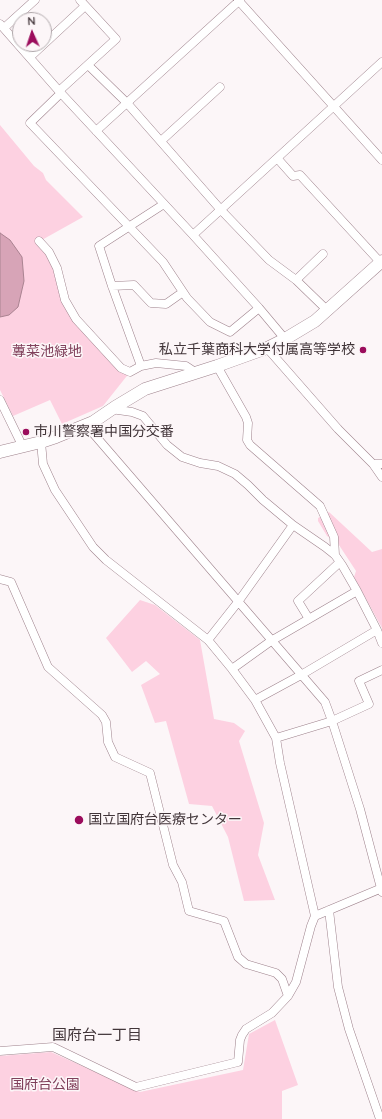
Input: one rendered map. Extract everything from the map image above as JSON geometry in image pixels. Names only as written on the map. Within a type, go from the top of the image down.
[{"type":"street","points":[[35,0],[2,26],[60,92],[259,308],[285,339]]},
{"type":"street","points":[[96,131],[239,0],[382,160]]},
{"type":"street","points":[[30,57],[83,3],[116,39],[30,122],[163,262],[187,298],[210,322],[230,332],[259,308]]},
{"type":"street","points":[[193,236],[382,62]]},
{"type":"street","points":[[88,65],[127,103],[221,210],[269,260],[296,280],[327,310]]},
{"type":"street","points":[[161,141],[220,87]]},
{"type":"street","points":[[0,452],[56,437],[86,425],[145,389],[267,348],[306,327],[381,262],[300,175],[293,176],[277,158]]},
{"type":"street","points":[[141,366],[99,246],[164,204]]},
{"type":"street","points":[[39,241],[49,252],[57,268],[65,300],[76,319],[121,368],[130,372],[141,366],[156,364],[186,366],[195,372]]},
{"type":"street","points":[[296,280],[323,254]]},
{"type":"street","points":[[112,286],[134,285],[151,303],[166,304],[183,292]]},
{"type":"street","points":[[267,348],[338,429],[373,464],[382,477]]},
{"type":"street","points":[[217,366],[246,417],[248,423],[247,440],[250,445],[320,506],[334,537],[337,558]]},
{"type":"street","points":[[0,400],[20,439],[22,446]]},
{"type":"street","points":[[111,409],[132,412],[143,416],[168,445],[182,457],[200,463],[218,466],[235,474],[248,484],[262,500],[293,525],[325,547],[337,558],[357,591],[382,643]]},
{"type":"street","points":[[0,1051],[52,1047],[136,1087],[238,1062],[240,1040],[242,1035],[246,1030],[272,1013],[288,996],[296,982],[311,926],[316,916],[382,890],[360,809],[325,702],[92,432]]},
{"type":"street","points":[[41,442],[43,464],[55,490],[93,547],[106,560],[208,640],[255,700],[276,738],[282,771],[316,916]]},
{"type":"street","points":[[373,464],[382,464]]},
{"type":"street","points":[[208,640],[238,602],[293,525]]},
{"type":"street","points":[[309,619],[298,601],[337,558]]},
{"type":"street","points":[[0,579],[11,582],[48,667],[102,716],[106,722],[108,742],[114,757],[150,773],[173,865],[182,882],[189,911],[224,921],[238,957],[246,964],[276,973],[282,979],[288,996]]},
{"type":"street","points":[[232,669],[271,641],[357,591]]},
{"type":"street","points":[[255,700],[301,675],[377,630]]},
{"type":"street","points":[[276,738],[332,720],[369,704],[359,681],[382,670]]},
{"type":"street","points":[[329,910],[338,987],[349,1029],[380,1119]]},
{"type":"green space","name":"蓴菜池緑地","points":[[0,125],[34,166],[43,173],[46,180],[83,217],[40,241],[49,252],[65,300],[121,368],[130,372],[103,406],[62,424],[50,400],[13,416],[0,390]]},
{"type":"green space","points":[[329,512],[372,552],[382,549],[382,628],[354,577],[356,571],[337,542],[327,536],[318,521],[318,518]]},
{"type":"green space","points":[[140,600],[155,605],[200,640],[214,719],[234,723],[245,731],[239,741],[264,823],[258,855],[275,900],[244,901],[228,837],[212,806],[189,804],[166,721],[155,723],[141,685],[160,674],[146,661],[132,672],[106,638]]},
{"type":"green space","name":"国府台公園","points":[[275,1020],[298,1085],[282,1091],[282,1119],[0,1119],[0,1056],[51,1052],[140,1092],[243,1070],[249,1034]]},
{"type":"shaded area","points":[[0,233],[10,240],[22,257],[24,281],[18,307],[9,315],[0,317]]},
{"type":"place","name":"私立千葉商科大学付属高等学校","points":[[363,350]]},
{"type":"place","name":"市川警察署中国分交番","points":[[26,432]]},
{"type":"place","name":"国立国府台医療センター","points":[[79,820]]},
{"type":"district","name":"国府台一丁目","points":[[97,1035]]}]
